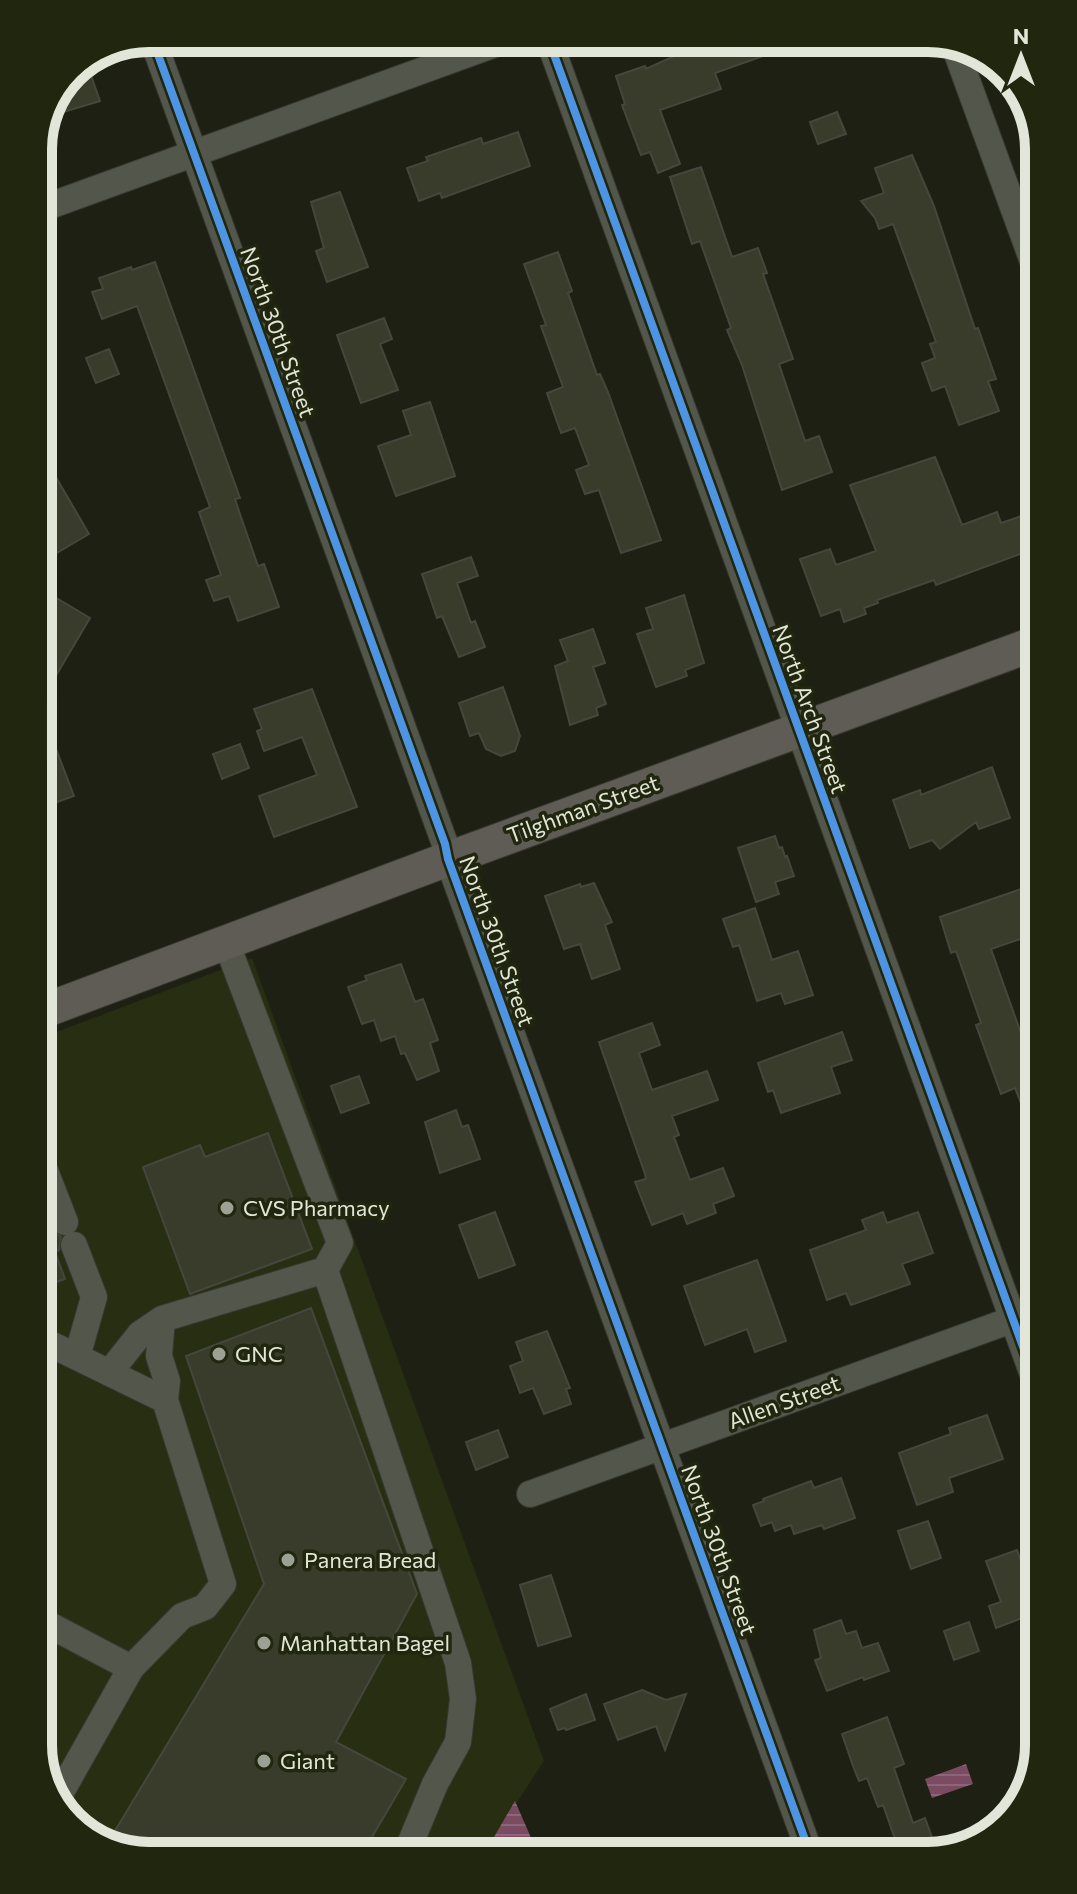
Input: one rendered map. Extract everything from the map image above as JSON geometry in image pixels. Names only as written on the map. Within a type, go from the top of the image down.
[{"type":"main road","name":"Tilghman Street","points":[[52,1008],[1025,647]]},
{"type":"street","name":"North 30th Street","points":[[157,52],[806,1842]]},
{"type":"street","points":[[52,205],[473,52]]},
{"type":"street","name":"North Arch Street","points":[[553,52],[1025,1352]]},
{"type":"street","points":[[958,57],[1025,240]]},
{"type":"street","points":[[109,1373],[140,1334],[162,1319],[325,1270],[340,1243],[226,942]]},
{"type":"street","points":[[52,1188],[94,1297],[77,1357]]},
{"type":"street","points":[[325,1270],[458,1663],[463,1699],[458,1742],[435,1784],[411,1842]]},
{"type":"street","name":"Allen Street","points":[[530,1494],[1025,1315]]},
{"type":"street","points":[[63,1789],[131,1668],[182,1616],[205,1607],[223,1584],[165,1400],[167,1381],[159,1356],[162,1319]]},
{"type":"street","points":[[52,1345],[165,1400]]},
{"type":"street","points":[[52,1626],[131,1668]]},
{"type":"shaded area","points":[[252,958],[544,1761],[491,1842],[143,1842],[118,1837],[95,1826],[76,1809],[62,1788],[55,1770],[52,1745],[52,1034]]},
{"type":"shaded area","points":[[966,1764],[973,1784],[932,1798],[925,1779]]},
{"type":"shaded area","points":[[515,1801],[533,1842],[491,1842]]},
{"type":"building","points":[[683,52],[774,52],[715,73],[721,89],[660,110],[680,164],[658,173],[650,152],[641,155],[622,105],[625,104],[616,76],[645,66],[646,69]]},
{"type":"building","points":[[90,73],[100,101],[59,113],[72,90]]},
{"type":"building","points":[[837,112],[846,134],[818,144],[810,122]]},
{"type":"building","points":[[518,132],[530,166],[442,198],[440,193],[419,201],[407,168],[428,161],[426,157],[481,138],[483,144]]},
{"type":"building","points":[[912,155],[934,206],[975,329],[978,328],[996,379],[988,381],[999,411],[959,425],[945,386],[932,391],[922,363],[935,358],[930,344],[936,342],[893,224],[879,229],[875,218],[861,201],[884,193],[875,168]]},
{"type":"building","points":[[701,167],[732,257],[758,248],[767,273],[763,274],[793,359],[779,364],[805,441],[819,436],[832,472],[782,490],[700,241],[692,244],[670,177]]},
{"type":"building","points":[[340,192],[368,267],[327,282],[316,251],[324,248],[311,202]]},
{"type":"building","points":[[558,252],[572,291],[568,293],[597,375],[600,374],[608,392],[661,540],[621,553],[599,490],[585,494],[576,470],[589,465],[575,428],[561,433],[547,393],[563,387],[541,326],[546,325],[524,264]]},
{"type":"building","points":[[155,262],[240,498],[235,499],[258,566],[264,564],[279,607],[238,621],[229,596],[214,601],[206,580],[221,575],[199,512],[210,507],[137,306],[102,319],[92,292],[103,289],[99,278]]},
{"type":"building","points":[[384,318],[392,339],[380,344],[398,390],[361,403],[337,335]]},
{"type":"building","points":[[109,349],[119,374],[96,383],[86,358]]},
{"type":"building","points":[[430,402],[455,476],[396,496],[378,446],[411,435],[403,411]]},
{"type":"building","points":[[935,457],[962,525],[997,512],[1001,523],[1025,515],[1025,552],[936,585],[934,580],[877,600],[878,603],[864,608],[866,614],[844,622],[840,609],[821,616],[800,559],[830,549],[836,565],[876,551],[850,485]]},
{"type":"building","points":[[52,473],[89,534],[52,556]]},
{"type":"building","points":[[471,557],[478,576],[457,583],[471,623],[475,621],[485,647],[459,657],[442,616],[437,618],[422,574]]},
{"type":"building","points":[[52,595],[90,618],[52,678]]},
{"type":"building","points":[[684,595],[704,663],[685,670],[687,676],[656,687],[637,634],[653,629],[646,608]]},
{"type":"building","points":[[593,629],[605,663],[593,667],[606,704],[596,708],[598,715],[570,725],[555,666],[568,661],[560,640]]},
{"type":"building","points":[[503,687],[520,736],[515,751],[501,756],[486,749],[479,733],[470,736],[459,703]]},
{"type":"building","points":[[312,689],[357,807],[274,837],[259,796],[317,775],[302,737],[264,751],[257,731],[262,729],[254,709]]},
{"type":"building","points":[[52,738],[74,796],[52,804]]},
{"type":"building","points":[[240,744],[249,768],[222,779],[213,754]]},
{"type":"building","points":[[992,767],[1010,818],[979,829],[976,822],[940,849],[932,840],[910,848],[893,800],[920,790],[921,795]]},
{"type":"building","points":[[775,836],[794,876],[775,882],[779,894],[756,902],[738,848]]},
{"type":"building","points":[[594,883],[612,922],[605,925],[620,969],[592,979],[580,944],[564,949],[545,896],[580,884],[581,887]]},
{"type":"building","points":[[1024,888],[1025,937],[991,949],[1025,1045],[1025,1113],[1015,1088],[1001,1094],[976,1025],[981,1023],[956,951],[951,953],[940,917]]},
{"type":"building","points":[[755,908],[772,960],[798,951],[813,995],[785,1004],[781,993],[757,1001],[739,945],[733,947],[723,919]]},
{"type":"building","points":[[401,964],[415,1002],[423,999],[438,1040],[430,1043],[439,1071],[417,1080],[405,1053],[401,1054],[395,1036],[381,1041],[374,1020],[362,1024],[348,987],[367,980],[365,976]]},
{"type":"building","points":[[652,1023],[660,1045],[639,1053],[652,1090],[707,1071],[718,1100],[672,1116],[679,1135],[674,1137],[690,1180],[723,1168],[734,1196],[713,1204],[716,1213],[687,1224],[683,1213],[652,1225],[635,1182],[646,1179],[645,1174],[599,1042]]},
{"type":"building","points":[[842,1032],[852,1060],[831,1067],[840,1093],[781,1113],[773,1090],[768,1092],[758,1063]]},
{"type":"building","points":[[359,1076],[369,1103],[341,1113],[331,1086]]},
{"type":"building","points":[[456,1110],[462,1127],[468,1125],[480,1159],[440,1173],[425,1122]]},
{"type":"building","name":"CVS Pharmacy","points":[[268,1133],[312,1249],[190,1294],[143,1167],[200,1145],[205,1157]]},
{"type":"building","points":[[495,1212],[515,1265],[479,1278],[459,1225]]},
{"type":"building","points":[[883,1212],[887,1223],[918,1212],[933,1253],[902,1264],[910,1284],[851,1305],[846,1293],[827,1300],[810,1250],[866,1230],[862,1220]]},
{"type":"building","points":[[52,1230],[61,1237],[59,1250],[55,1252],[65,1279],[52,1284]]},
{"type":"building","points":[[757,1260],[786,1341],[755,1352],[747,1329],[705,1345],[684,1286]]},
{"type":"building","points":[[311,1308],[417,1594],[336,1742],[406,1779],[369,1842],[143,1842],[113,1835],[264,1584],[186,1356]]},
{"type":"building","points":[[547,1331],[570,1388],[566,1389],[571,1404],[544,1414],[533,1388],[520,1393],[510,1366],[523,1361],[516,1342]]},
{"type":"building","points":[[987,1415],[1003,1459],[949,1478],[953,1492],[917,1505],[899,1453],[951,1434],[949,1428]]},
{"type":"building","points":[[498,1430],[508,1457],[476,1470],[466,1442]]},
{"type":"building","points":[[841,1478],[855,1518],[824,1529],[822,1525],[794,1534],[791,1525],[775,1531],[772,1522],[761,1526],[753,1505],[763,1499],[811,1481],[814,1488]]},
{"type":"building","points":[[928,1521],[941,1558],[911,1569],[898,1531]]},
{"type":"building","points":[[1017,1550],[1025,1572],[1025,1617],[996,1628],[989,1606],[1001,1602],[986,1561]]},
{"type":"building","points":[[551,1575],[571,1636],[538,1646],[520,1585]]},
{"type":"building","points":[[841,1620],[846,1634],[856,1631],[862,1648],[878,1643],[889,1671],[827,1691],[815,1660],[821,1658],[814,1630]]},
{"type":"building","points":[[969,1622],[979,1651],[954,1660],[944,1631]]},
{"type":"building","points":[[642,1690],[666,1700],[686,1694],[665,1750],[656,1726],[618,1740],[604,1704]]},
{"type":"building","points":[[586,1694],[595,1720],[558,1730],[550,1709]]},
{"type":"building","points":[[887,1717],[904,1764],[894,1768],[913,1823],[925,1818],[934,1842],[896,1842],[883,1805],[878,1807],[867,1778],[859,1781],[842,1734]]},
{"type":"cycle path","points":[[157,52],[806,1842]]},
{"type":"cycle path","points":[[553,52],[1025,1352]]},
{"type":"place","name":"CVS Pharmacy","points":[[227,1208]]},
{"type":"place","name":"GNC","points":[[219,1354]]},
{"type":"place","name":"Panera Bread","points":[[288,1560]]},
{"type":"place","name":"Manhattan Bagel","points":[[264,1643]]},
{"type":"place","name":"Giant","points":[[264,1761]]}]
